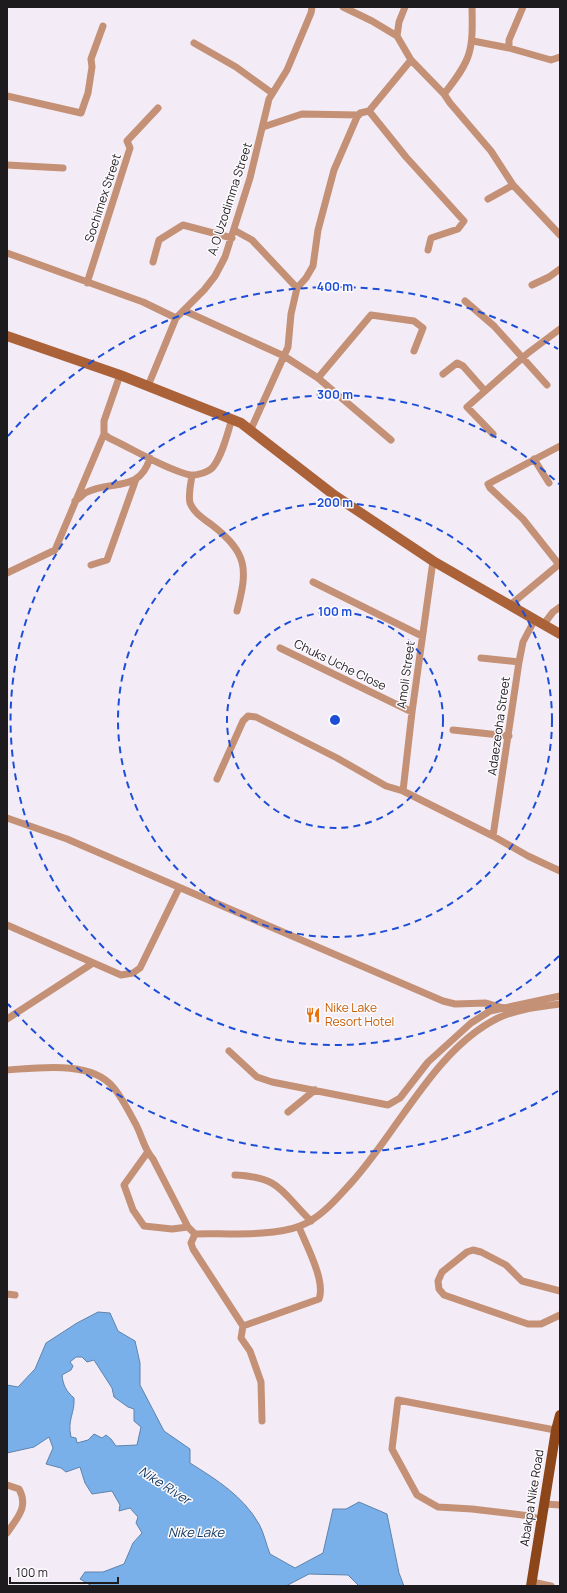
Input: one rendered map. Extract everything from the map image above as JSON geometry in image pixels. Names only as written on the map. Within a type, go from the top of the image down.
[{"type":"main road","points":[[7,336],[120,375],[232,419],[251,429],[334,495],[433,561],[538,623],[560,634]]},
{"type":"main road","name":"Abakpa Nike Road","points":[[532,1584],[560,1416]]},
{"type":"street","name":"A.O Uzodimma Street","points":[[148,386],[176,318],[185,311],[215,276],[225,257],[250,178],[272,93],[287,70],[311,13],[312,7]]},
{"type":"street","points":[[343,7],[398,36],[411,60],[444,94],[491,151],[513,185],[560,235]]},
{"type":"street","points":[[398,36],[399,22],[405,7]]},
{"type":"street","points":[[444,94],[459,75],[467,60],[472,41],[472,7]]},
{"type":"street","points":[[509,48],[509,40],[523,7]]},
{"type":"street","points":[[7,96],[81,113],[88,93],[92,67],[91,59],[103,26]]},
{"type":"street","points":[[472,41],[509,48],[551,60],[560,57]]},
{"type":"street","points":[[194,43],[236,67],[272,93]]},
{"type":"street","points":[[263,127],[302,114],[359,115],[369,111],[411,60]]},
{"type":"street","name":"Sochimex Street","points":[[87,283],[130,148],[127,140],[158,108]]},
{"type":"street","points":[[369,111],[406,157],[464,221],[458,229],[431,238],[428,250]]},
{"type":"street","points":[[251,429],[288,347],[291,314],[297,288],[306,278],[313,266],[318,230],[334,170],[359,115]]},
{"type":"street","points":[[7,165],[63,168]]},
{"type":"street","points":[[488,199],[513,185]]},
{"type":"street","points":[[153,262],[159,240],[183,225],[232,238]]},
{"type":"street","points":[[234,230],[252,240],[297,288]]},
{"type":"street","points":[[7,253],[143,302],[176,318]]},
{"type":"street","points":[[532,285],[549,278],[560,269]]},
{"type":"street","points":[[465,301],[494,326],[547,385]]},
{"type":"street","points":[[185,311],[284,356],[318,378],[391,440]]},
{"type":"street","points":[[318,378],[370,315],[414,321],[420,324],[424,328],[414,351]]},
{"type":"street","points":[[494,434],[467,407],[522,358],[558,334]]},
{"type":"street","points":[[443,374],[457,363],[463,366],[485,391]]},
{"type":"street","points":[[7,573],[55,550],[104,434],[104,420],[120,375]]},
{"type":"street","points":[[104,434],[150,458],[192,475],[205,472],[213,468],[221,452],[232,419]]},
{"type":"street","points":[[509,606],[557,566],[557,562],[523,519],[490,488],[488,484],[560,446]]},
{"type":"street","points":[[75,502],[86,493],[136,479],[145,472],[150,458]]},
{"type":"street","points":[[534,459],[549,483]]},
{"type":"street","points":[[192,475],[190,502],[193,508],[219,531],[238,552],[241,558],[244,584],[237,611]]},
{"type":"street","points":[[91,565],[107,560],[136,479]]},
{"type":"street","name":"Amoli Street","points":[[404,791],[412,712],[433,561]]},
{"type":"street","points":[[313,582],[422,636]]},
{"type":"street","name":"Adaezeoha Street","points":[[493,836],[523,642],[538,623],[560,607]]},
{"type":"street","name":"Chuks Uche Close","points":[[280,648],[412,712]]},
{"type":"street","points":[[481,658],[519,662]]},
{"type":"street","points":[[217,779],[243,720],[248,716],[256,717],[337,758],[386,786],[404,791],[493,836],[528,856],[560,871]]},
{"type":"street","points":[[453,730],[509,736]]},
{"type":"street","points":[[7,818],[67,839],[443,1001],[455,1004],[486,1003],[507,1009]]},
{"type":"street","points":[[7,925],[121,975],[133,973],[140,968],[179,888]]},
{"type":"street","points":[[7,1020],[92,963]]},
{"type":"street","points":[[229,1051],[257,1077],[272,1082],[385,1105],[392,1104],[400,1098],[428,1062],[456,1034],[490,1011],[507,1009],[560,996]]},
{"type":"street","points":[[7,1070],[42,1068],[81,1069],[98,1075],[113,1086],[135,1122],[147,1153],[153,1159],[188,1227],[195,1234],[266,1233],[299,1227],[311,1221],[336,1200],[368,1165],[440,1065],[475,1032],[499,1018],[521,1011],[560,1004]]},
{"type":"street","points":[[288,1112],[315,1090]]},
{"type":"street","points":[[147,1153],[124,1185],[133,1210],[144,1226],[172,1229],[188,1227]]},
{"type":"street","points":[[235,1175],[261,1177],[271,1181],[287,1195],[311,1221]]},
{"type":"street","points":[[242,1326],[318,1298],[322,1291],[320,1280],[299,1227]]},
{"type":"street","points":[[195,1234],[191,1243],[193,1249],[242,1326],[241,1338],[250,1351],[260,1382],[262,1421]]},
{"type":"street","points":[[560,1291],[522,1281],[506,1265],[482,1252],[474,1250],[467,1252],[442,1272],[438,1281],[439,1289],[444,1295],[528,1324],[541,1324],[560,1315]]},
{"type":"street","points":[[7,1294],[15,1295]]},
{"type":"street","points":[[542,1520],[530,1516],[472,1509],[438,1507],[417,1495],[392,1449],[398,1400],[558,1430]]},
{"type":"street","points":[[7,1485],[19,1489],[24,1502],[23,1510],[7,1533]]},
{"type":"street","points":[[545,1504],[560,1505]]},
{"type":"street","points":[[532,1584],[551,1586]]},
{"type":"water","name":"Nike Lake","points":[[98,1312],[110,1313],[118,1331],[135,1341],[140,1363],[140,1385],[164,1431],[190,1449],[190,1463],[229,1489],[253,1514],[262,1531],[270,1554],[295,1568],[323,1553],[333,1509],[346,1509],[359,1502],[387,1514],[399,1573],[404,1586],[359,1586],[348,1575],[309,1574],[286,1586],[92,1586],[80,1579],[85,1572],[103,1572],[124,1564],[133,1543],[142,1533],[136,1523],[138,1517],[130,1508],[119,1511],[120,1505],[112,1491],[92,1494],[85,1483],[80,1467],[66,1472],[61,1468],[46,1464],[53,1448],[49,1437],[34,1447],[7,1453],[7,1385],[18,1387],[35,1369],[46,1343],[77,1323]],"holes":[[[76,1357],[82,1357],[87,1362],[94,1360],[112,1388],[114,1397],[128,1407],[134,1409],[134,1421],[141,1427],[137,1445],[116,1446],[106,1435],[102,1438],[94,1434],[88,1440],[77,1443],[76,1438],[71,1437],[70,1421],[74,1398],[65,1388],[62,1375],[71,1370],[73,1366],[70,1362]]]},
{"type":"place","name":"Nike Lake Resort Hotel","points":[[313,1015]]},
{"type":"water label","name":"Nike River","points":[[165,1485]]}]
